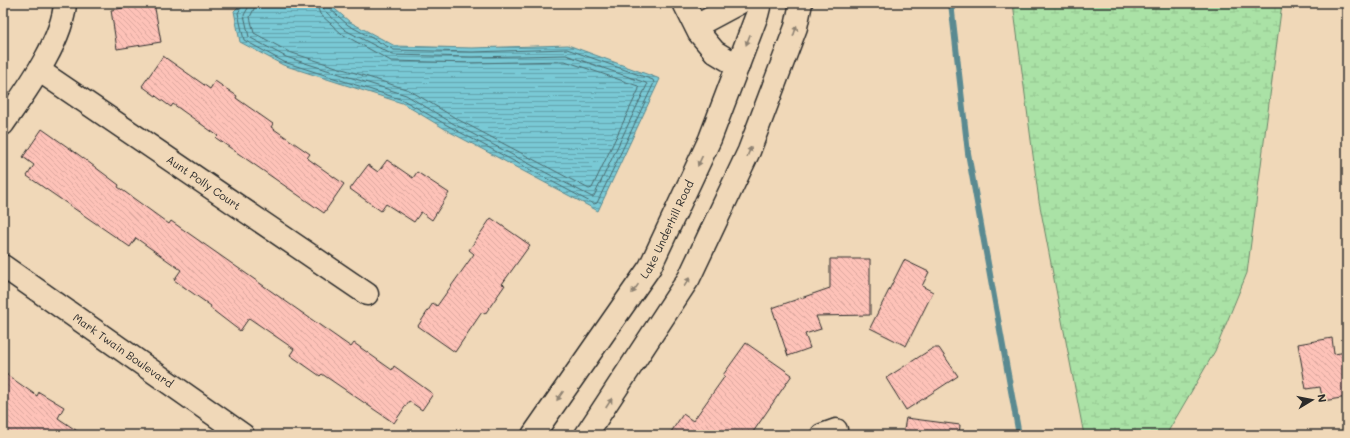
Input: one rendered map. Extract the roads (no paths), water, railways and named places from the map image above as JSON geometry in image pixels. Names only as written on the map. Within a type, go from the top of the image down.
[{"type":"street","points":[[3,124],[40,71],[64,16],[65,3]]},
{"type":"street","points":[[684,3],[696,26],[715,52],[738,66]]},
{"type":"street","points":[[696,26],[739,3]]},
{"type":"street","name":"Lake Underhill Road","points":[[533,435],[650,267],[710,139],[757,15],[760,3]]},
{"type":"street","points":[[586,435],[689,278],[749,151],[796,27],[801,3]]},
{"type":"street","name":"Aunt Polly Court","points":[[40,71],[367,294]]},
{"type":"street","name":"Mark Twain Boulevard","points":[[3,266],[243,435]]},
{"type":"water","points":[[242,3],[328,3],[350,22],[395,46],[472,48],[568,45],[660,79],[598,211],[450,132],[402,103],[283,65],[240,42],[234,11]]},
{"type":"waterway","points":[[951,3],[968,153],[1019,435]]}]
